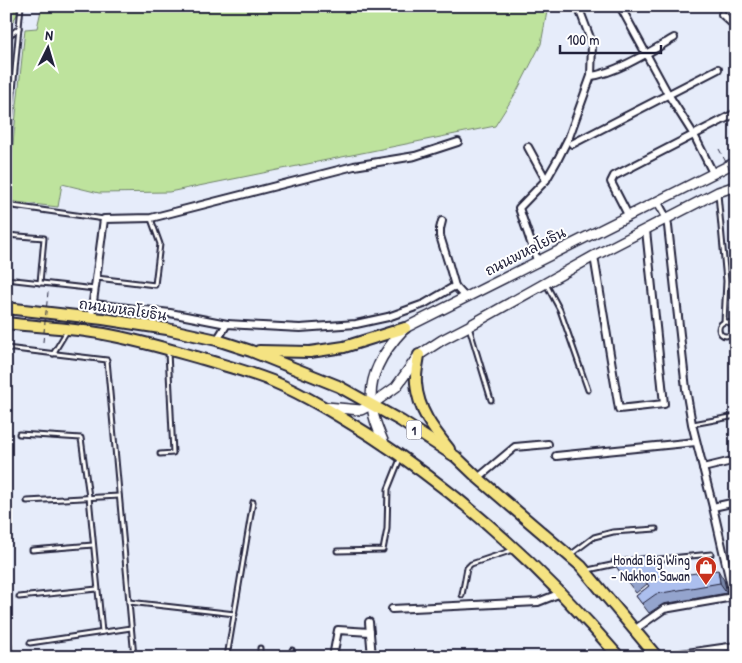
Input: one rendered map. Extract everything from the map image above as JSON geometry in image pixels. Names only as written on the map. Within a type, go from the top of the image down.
[{"type":"main road","name":"ถนนพหลโยธิน","points":[[385,446],[373,414],[371,387],[379,360],[405,328],[736,162]]},
{"type":"main road","name":"ถนนพหลโยธิน","points":[[326,407],[361,410],[371,405],[396,387],[419,356],[442,340],[594,256],[718,192],[736,186]]},
{"type":"main road","name":"ถนนพหลโยธิน","points":[[6,308],[167,329],[217,340],[251,351],[338,386],[401,421],[456,457],[478,478],[570,555],[658,657]]},
{"type":"main road","name":"ถนนพหลโยธิน","points":[[6,324],[103,334],[168,348],[244,370],[326,407],[401,456],[450,492],[516,549],[561,593],[615,656]]},
{"type":"main road","points":[[251,351],[310,352],[344,347],[405,328]]},
{"type":"main road","points":[[419,356],[415,382],[421,410],[435,432],[456,457]]},
{"type":"street","points":[[538,260],[520,208],[546,180],[569,137],[591,76],[592,43],[578,6]]},
{"type":"street","points":[[620,6],[668,94],[694,135],[713,173]]},
{"type":"street","points":[[722,14],[736,27]]},
{"type":"street","points":[[591,76],[601,75],[646,54],[674,38]]},
{"type":"street","points":[[572,144],[718,69]]},
{"type":"street","points":[[628,215],[614,189],[611,178],[736,113]]},
{"type":"street","points":[[91,318],[104,219],[151,218],[354,166],[415,156],[458,142]]},
{"type":"street","points":[[528,147],[546,180]]},
{"type":"street","points":[[657,201],[666,219],[686,389],[692,424],[736,608]]},
{"type":"street","points":[[442,221],[440,236],[456,286],[465,297]]},
{"type":"street","points":[[594,256],[619,408],[664,404],[646,230]]},
{"type":"street","points":[[94,304],[170,313],[236,326],[300,328],[356,324],[388,317],[424,304],[456,286]]},
{"type":"street","points":[[217,340],[227,324]]},
{"type":"street","points":[[556,456],[696,442]]},
{"type":"street","points":[[478,478],[515,447],[548,444]]},
{"type":"street","points":[[703,468],[736,460]]},
{"type":"street","points":[[713,507],[736,502]]},
{"type":"street","points":[[392,609],[538,602],[561,593]]},
{"type":"street","points":[[634,630],[664,609],[733,597]]},
{"type":"street","points":[[370,622],[372,657]]},
{"type":"street","points":[[333,657],[338,630],[370,632]]},
{"type":"street","points":[[658,657],[736,646]]},
{"type":"lane","points":[[6,165],[22,6]]},
{"type":"lane","points":[[6,38],[19,28]]},
{"type":"lane","points":[[718,192],[726,281],[724,322],[719,328],[721,334],[730,335],[734,329],[730,324],[724,322]]},
{"type":"lane","points":[[6,205],[104,219]]},
{"type":"lane","points":[[97,278],[155,285],[160,244],[151,218]]},
{"type":"lane","points":[[6,234],[44,238],[40,283]]},
{"type":"lane","points":[[6,279],[95,289]]},
{"type":"lane","points":[[545,284],[560,310],[588,390]]},
{"type":"lane","points":[[469,326],[491,400]]},
{"type":"lane","points":[[53,354],[68,329]]},
{"type":"lane","points":[[6,348],[107,360],[134,657]]},
{"type":"lane","points":[[160,454],[173,453],[168,348]]},
{"type":"lane","points":[[692,424],[736,416]]},
{"type":"lane","points":[[19,434],[81,438],[89,497],[102,632]]},
{"type":"lane","points":[[337,551],[383,550],[387,529],[388,489],[401,456]]},
{"type":"lane","points":[[28,501],[119,496]]},
{"type":"lane","points":[[227,657],[253,502]]},
{"type":"lane","points":[[570,555],[594,537],[612,532],[656,528]]},
{"type":"lane","points":[[32,550],[93,545]]},
{"type":"lane","points":[[462,595],[467,568],[471,564],[516,549]]},
{"type":"lane","points":[[646,560],[711,554]]},
{"type":"lane","points":[[585,571],[621,562]]},
{"type":"lane","points":[[19,598],[97,589]]},
{"type":"lane","points":[[129,602],[235,614]]},
{"type":"lane","points":[[6,627],[11,657]]},
{"type":"lane","points":[[30,643],[131,628]]},
{"type":"lane","points":[[260,648],[260,657]]},
{"type":"lane","points":[[291,657],[292,650]]},
{"type":"path","points":[[719,149],[736,181]]},
{"type":"path","points":[[44,342],[48,292]]},
{"type":"green space","points":[[6,6],[17,6],[17,15],[6,31]]},
{"type":"green space","points":[[42,6],[548,6],[541,44],[517,91],[495,126],[169,192],[99,193],[62,184],[58,207],[7,201],[25,29],[37,28]]},
{"type":"building","points":[[648,555],[668,577],[718,570],[720,583],[656,594],[642,604],[636,596],[649,586],[640,574],[629,583],[611,560]]},
{"type":"place","name":"Honda Big Wing - Nakhon Sawan","points":[[706,586]]}]
